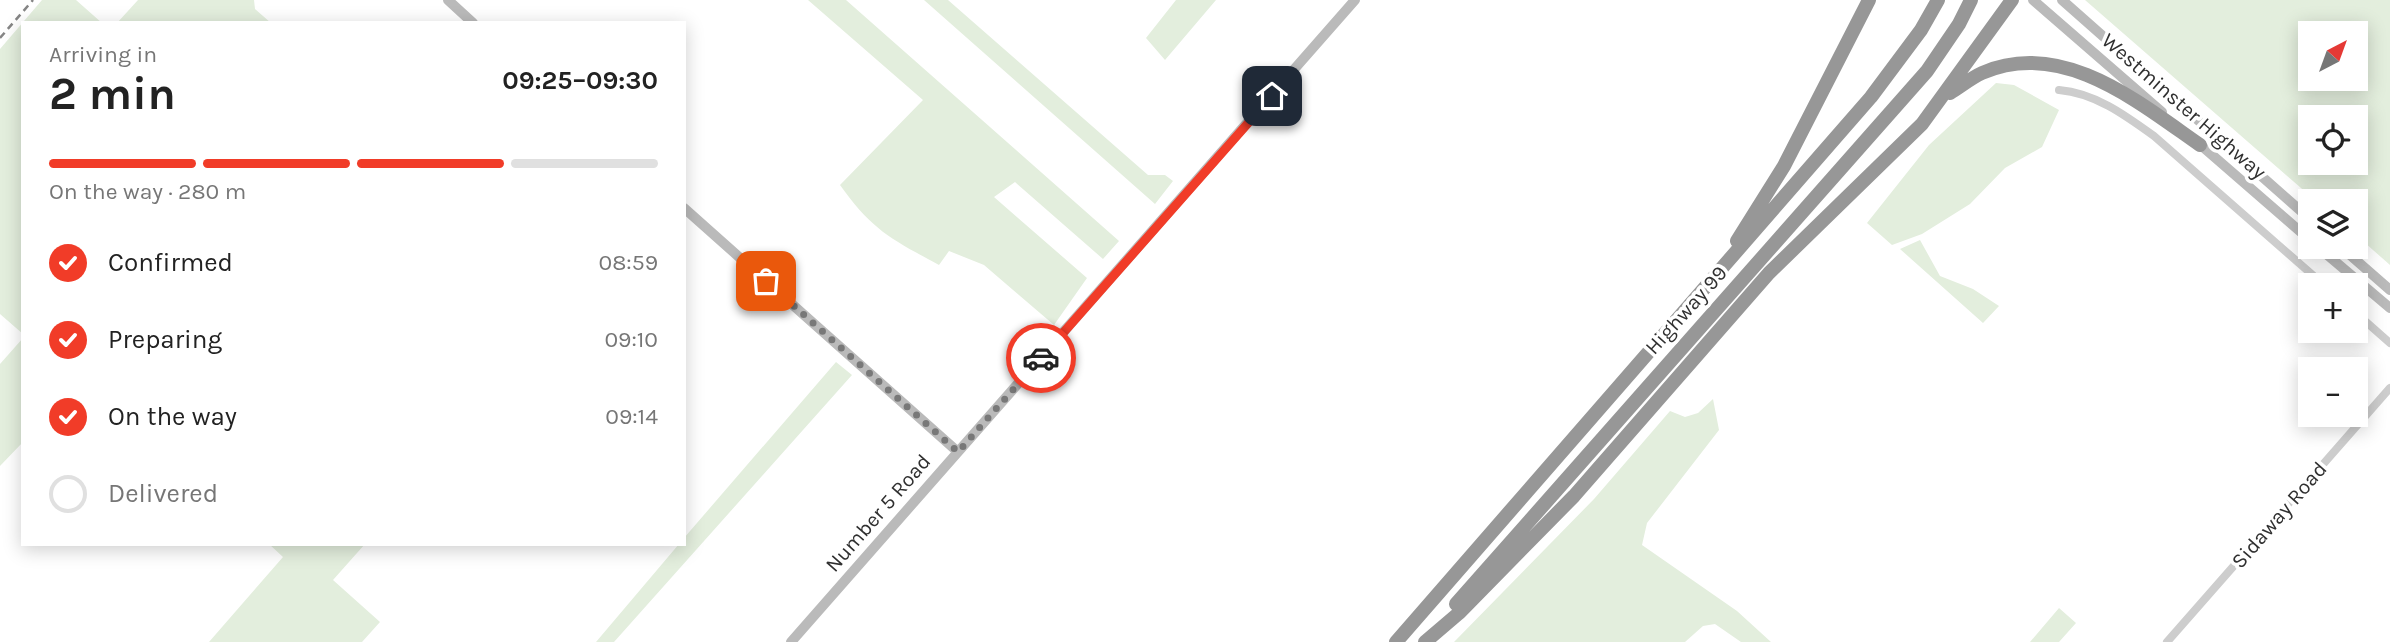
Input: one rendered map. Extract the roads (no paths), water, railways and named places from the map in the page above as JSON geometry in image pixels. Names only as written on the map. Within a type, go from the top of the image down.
[{"type":"highway","points":[[1725,265],[1784,166],[1869,0]]},
{"type":"highway","name":"Highway 99","points":[[1396,642],[1871,97],[1921,30],[1938,0]]},
{"type":"highway","name":"Highway 99","points":[[1424,642],[1927,71],[1971,0]]},
{"type":"highway","points":[[1424,642],[1460,613],[1574,496],[1769,273],[1893,155],[1943,97],[2012,0]]},
{"type":"highway","points":[[1943,97],[1982,73],[2013,64],[2059,66],[2120,90],[2200,145]]},
{"type":"main road","points":[[448,0],[471,21]]},
{"type":"main road","name":"Number 5 Road","points":[[791,642],[1355,0]]},
{"type":"main road","name":"Westminster Highway","points":[[2033,0],[2298,230]]},
{"type":"main road","name":"Westminster Highway","points":[[2062,0],[2298,208]]},
{"type":"main road","points":[[686,210],[958,452]]},
{"type":"main road","points":[[2332,259],[2390,308]]},
{"type":"main road","points":[[2355,259],[2390,290]]},
{"type":"street","name":"Westminster Highway","points":[[2059,90],[2079,92],[2126,116],[2154,136],[2310,273]]},
{"type":"street","points":[[2368,324],[2390,343]]},
{"type":"street","name":"Sidaway Road","points":[[2167,642],[2390,388]]},
{"type":"railway","points":[[0,38],[33,0]]}]
